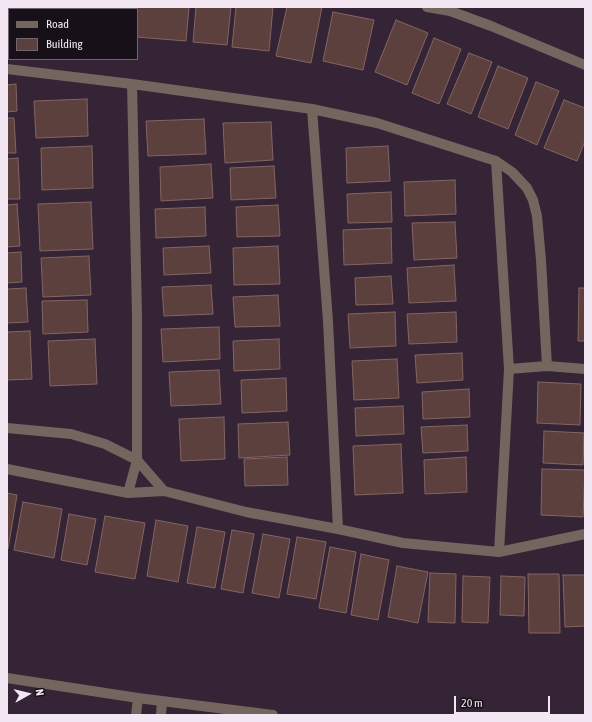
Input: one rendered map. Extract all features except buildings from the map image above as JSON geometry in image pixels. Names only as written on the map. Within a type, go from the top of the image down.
[{"type":"street","points":[[427,7],[450,12],[484,24],[585,65]]},
{"type":"street","points":[[7,69],[132,84],[312,109],[377,123],[496,162],[512,172],[527,188],[533,200],[537,216],[541,260],[548,366]]},
{"type":"street","points":[[128,493],[137,460],[137,315],[132,84]]},
{"type":"street","points":[[312,109],[328,321],[338,529]]},
{"type":"street","points":[[496,162],[509,368],[499,552]]},
{"type":"street","points":[[509,368],[548,366],[585,370]]},
{"type":"street","points":[[7,428],[71,434],[105,444],[137,460],[164,491]]},
{"type":"street","points":[[7,469],[128,493],[164,491],[246,512],[403,543],[499,552],[585,534]]},
{"type":"street","points":[[7,678],[138,698],[273,715]]},
{"type":"street","points":[[136,715],[138,698]]},
{"type":"street","points":[[161,715],[162,701]]}]
